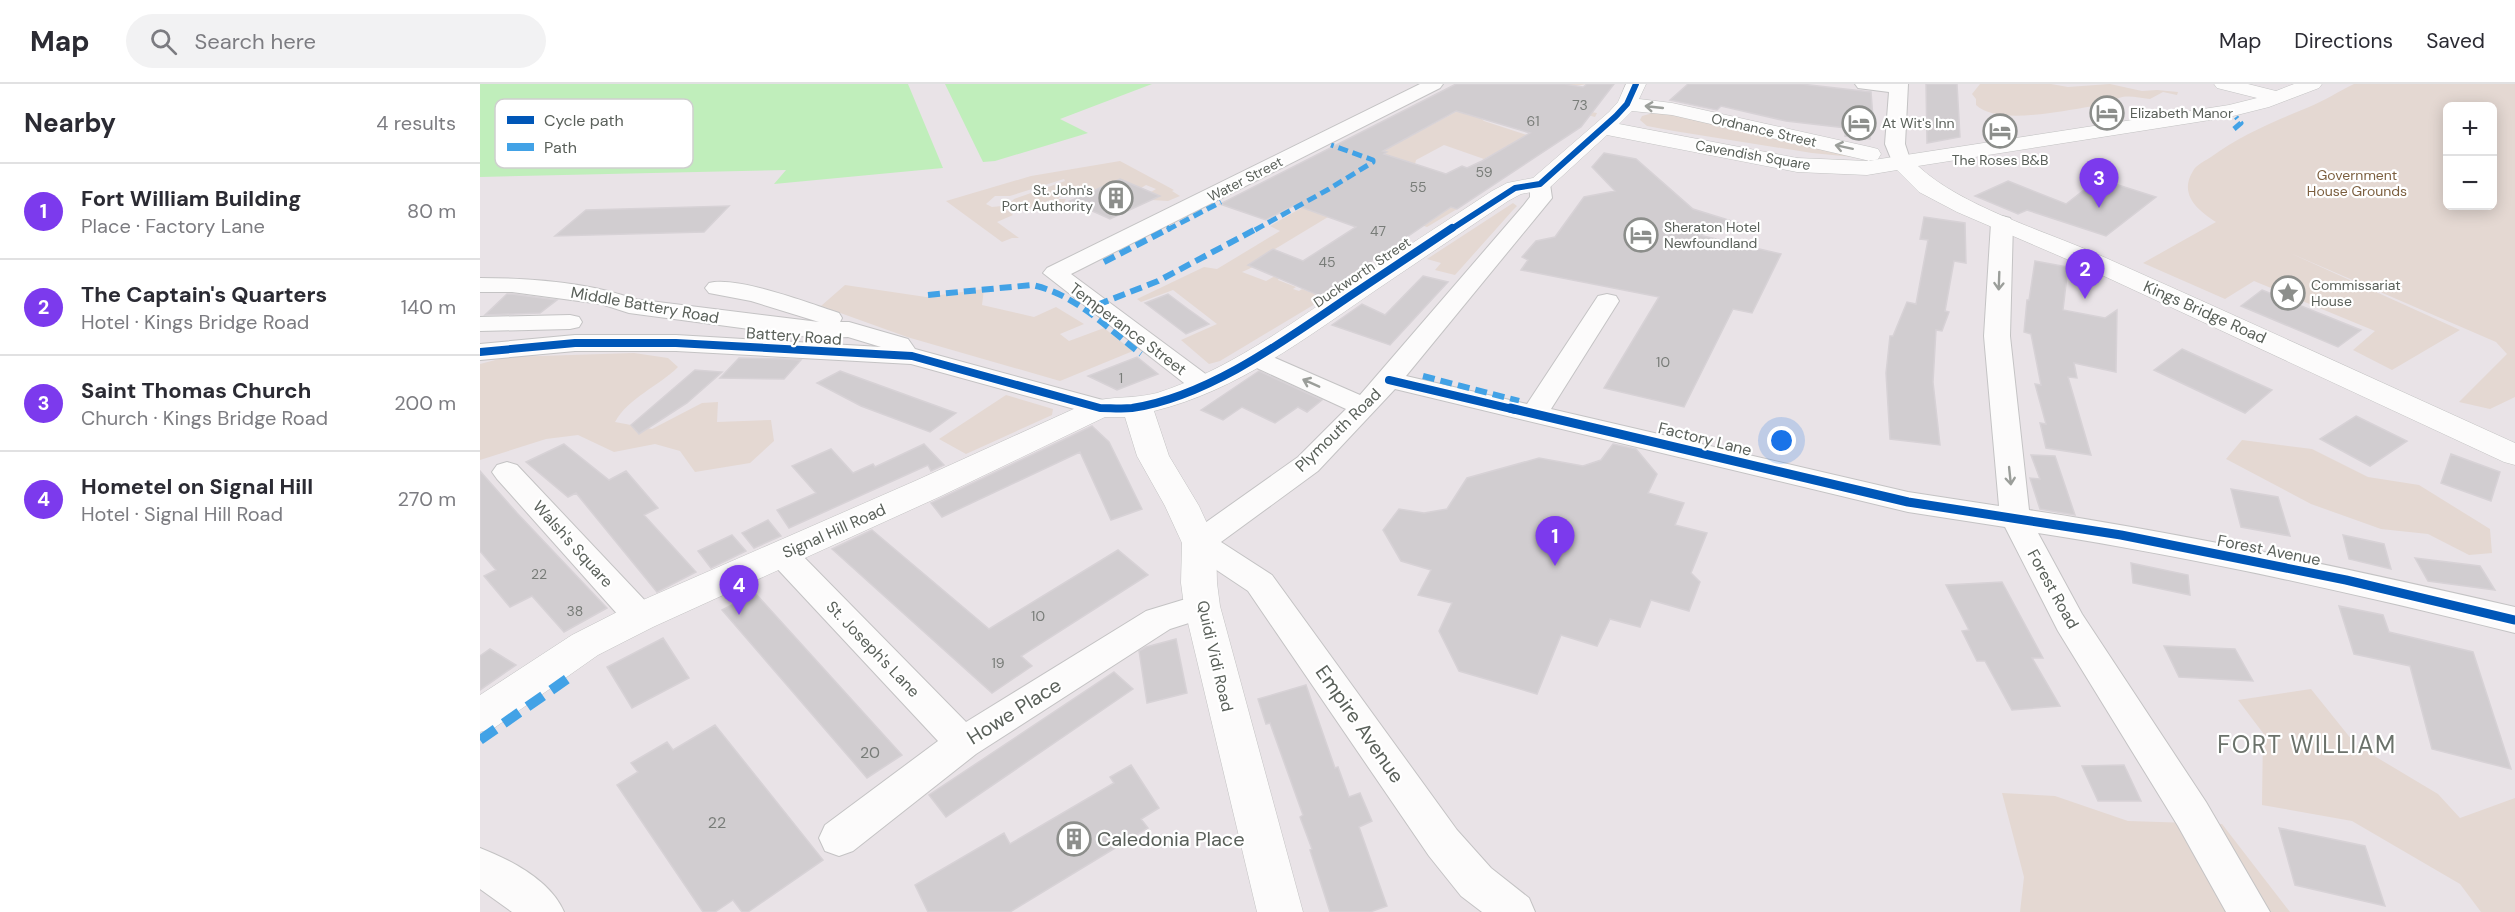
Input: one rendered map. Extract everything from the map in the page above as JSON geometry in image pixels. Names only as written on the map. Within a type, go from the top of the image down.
[{"type":"main road","points":[[1540,184],[1616,116],[1636,84]]},
{"type":"main road","points":[[2224,84],[2278,97]]},
{"type":"main road","points":[[1901,162],[1935,159],[2116,131],[2229,111],[2278,97],[2312,84]]},
{"type":"main road","name":"Ordnance Street","points":[[1616,116],[1684,112],[1901,162]]},
{"type":"main road","name":"Cavendish Square","points":[[1616,116],[1797,165],[1867,168],[1901,162]]},
{"type":"main road","name":"Kings Bridge Road","points":[[1901,162],[1916,178],[1946,198],[2240,328],[2515,455]]},
{"type":"main road","points":[[1797,165],[1806,170],[1900,186],[1946,198]]},
{"type":"main road","name":"Duckworth Street","points":[[1100,408],[1118,410],[1138,407],[1202,384],[1256,358],[1500,196],[1515,188],[1540,184]]},
{"type":"main road","name":"Quidi Vidi Road","points":[[1138,407],[1141,424],[1153,456],[1182,506],[1199,543],[1199,583],[1202,606],[1280,912]]},
{"type":"main road","name":"Signal Hill Road","points":[[480,716],[585,645],[640,617],[1100,408]]},
{"type":"street","name":"Water Street","points":[[1055,273],[1434,84]]},
{"type":"street","points":[[1864,84],[1899,86],[1895,144],[1901,162]]},
{"type":"street","name":"Plymouth Road","points":[[1199,543],[1308,464],[1365,407],[1531,211],[1541,198],[1540,184]]},
{"type":"street","name":"Forest Road","points":[[2002,223],[1997,336],[2014,518],[2070,622],[2192,814],[2249,912]]},
{"type":"street","name":"Temperance Street","points":[[1055,273],[1202,384]]},
{"type":"street","name":"Middle Battery Road","points":[[480,285],[512,285],[606,297],[629,306],[728,320],[816,330],[849,329],[899,344],[912,356]]},
{"type":"street","points":[[717,288],[755,295],[820,315],[849,329]]},
{"type":"street","points":[[1535,413],[1607,301]]},
{"type":"street","points":[[480,324],[570,322]]},
{"type":"street","name":"Battery Road","points":[[480,352],[575,343],[676,343],[912,356],[1100,408]]},
{"type":"street","points":[[1256,358],[1365,407]]},
{"type":"street","name":"Factory Lane","points":[[1389,380],[1908,502],[2014,518]]},
{"type":"street","name":"Walsh's Square","points":[[507,472],[640,617]]},
{"type":"street","name":"Forest Avenue","points":[[2014,518],[2121,535],[2323,576],[2515,620]]},
{"type":"street","name":"Empire Avenue","points":[[1199,543],[1260,583],[1443,843],[1476,882],[1514,912]]},
{"type":"street","name":"St. Joseph's Lane","points":[[782,554],[963,743]]},
{"type":"street","name":"Howe Place","points":[[839,838],[963,743],[1158,620],[1202,606]]},
{"type":"street","points":[[480,867],[519,891],[543,912]]},
{"type":"green space","points":[[1567,84],[1587,84],[1575,86],[1556,106],[1597,113],[1595,117],[1580,113],[1481,118],[1527,135],[1484,159],[1444,145],[1416,160],[1415,164],[1409,162],[1400,167],[1457,209],[1427,227],[1387,214],[1328,217],[1242,272],[1266,281],[1275,276],[1280,277],[1278,280],[1296,287],[1293,289],[1299,291],[1302,289],[1325,298],[1220,361],[1209,364],[1181,340],[1217,324],[1173,290],[1141,302],[1137,299],[1204,267],[1217,269],[1280,231],[1270,226],[1350,180],[1386,152],[1383,151],[1467,106]]},
{"type":"green space","points":[[1980,84],[2051,84],[2068,87],[2110,84],[2142,91],[2178,92],[2177,95],[2163,92],[2150,99],[2124,97],[2109,104],[2020,116],[1987,112],[1976,105],[1976,99],[1972,94]]},
{"type":"green space","name":"Government House Grounds","points":[[2354,84],[2515,84],[2515,397],[2490,409],[2459,402],[2507,354],[2496,342],[2290,253],[2460,330],[2392,370],[2353,350],[2375,331],[2254,281],[2225,299],[2143,263],[2216,222],[2197,207],[2189,195],[2189,180],[2196,167],[2246,135],[2315,105]]},
{"type":"green space","points":[[1663,113],[1863,158],[1812,153],[1674,131],[1647,126],[1640,120],[1642,116]]},
{"type":"green space","points":[[1120,161],[1174,190],[1172,191],[1180,196],[1168,201],[1152,200],[1159,196],[1151,192],[1156,189],[1146,185],[1141,188],[1120,179],[1083,195],[1061,195],[1058,199],[1066,199],[1063,204],[1050,200],[1022,211],[1008,205],[1014,199],[1065,181],[1064,179],[1010,196],[995,196],[986,204],[992,207],[1002,206],[1013,215],[997,222],[1019,238],[1002,242],[946,201],[1031,176]]},
{"type":"green space","points":[[1513,203],[1517,206],[1455,275],[1435,270],[1441,263],[1427,259]]},
{"type":"green space","points":[[845,285],[926,297],[984,289],[982,305],[1034,317],[1056,307],[1084,324],[1060,334],[1069,341],[1104,328],[1133,351],[1060,381],[907,337],[821,306]]},
{"type":"green space","points":[[634,353],[668,358],[678,367],[636,399],[615,422],[652,429],[702,403],[718,402],[717,422],[771,420],[774,441],[750,463],[695,472],[680,451],[655,444],[614,452],[578,435],[546,439],[480,460],[480,364],[507,357]]},
{"type":"green space","points":[[1006,395],[1053,409],[1052,415],[966,454],[939,439]]},
{"type":"green space","points":[[2242,440],[2312,449],[2368,477],[2419,485],[2490,529],[2492,553],[2469,555],[2428,534],[2381,529],[2311,504],[2226,459]]},
{"type":"green space","points":[[2311,689],[2356,745],[2438,794],[2460,818],[2515,798],[2515,912],[2481,912],[2460,884],[2352,821],[2262,805],[2263,733],[2238,700]]},
{"type":"green space","points":[[2002,793],[2055,796],[2128,821],[2222,824],[2290,912],[2020,912],[2024,877]]},
{"type":"shaded area","points":[[480,84],[908,84],[943,168],[774,184],[786,170],[480,177]]},
{"type":"shaded area","points":[[945,84],[1152,84],[1060,119],[1088,133],[995,161],[983,162]]},
{"type":"building","points":[[1456,84],[1564,84],[1583,87],[1587,84],[1614,84],[1581,127],[1457,209],[1451,207],[1320,296],[1248,265],[1273,249],[1303,261],[1356,227],[1295,205],[1266,220],[1220,204]],"holes":[[[1456,111],[1530,133],[1482,161],[1467,168],[1462,166],[1446,174],[1384,154],[1387,152],[1383,151]]]},
{"type":"building","points":[[1688,84],[1801,84],[1871,92],[1873,118],[1871,117],[1870,139],[1845,136],[1846,128],[1786,121],[1721,106],[1717,110],[1670,100]]},
{"type":"building","points":[[1926,84],[1957,84],[1960,137],[1927,143]]},
{"type":"building","name":"Sheraton Hotel Newfoundland","points":[[1604,153],[1636,159],[1693,209],[1744,225],[1699,235],[1781,254],[1752,313],[1733,309],[1684,407],[1604,388],[1659,297],[1521,270],[1528,260],[1522,257],[1536,241],[1555,237],[1584,197],[1615,191],[1592,167]]},
{"type":"building","name":"St. John's Port Authority","points":[[1120,179],[1160,196],[1110,219],[1070,201]]},
{"type":"building","points":[[2008,181],[2066,204],[2092,184],[2098,187],[2106,181],[2156,197],[2106,236],[2027,210],[2018,214],[1975,196]]},
{"type":"building","points":[[729,206],[704,232],[555,236],[586,210]]},
{"type":"building","points":[[1924,217],[1965,223],[1966,263],[1954,261],[1945,311],[1949,312],[1942,331],[1936,330],[1933,382],[1940,445],[1890,439],[1886,373],[1890,336],[1893,336],[1907,302],[1916,304],[1928,240],[1920,239]]},
{"type":"building","points":[[2035,261],[2068,267],[2063,310],[2105,318],[2117,310],[2116,372],[2074,363],[2077,378],[2068,377],[2091,455],[2046,448],[2040,423],[2046,424],[2035,384],[2041,385],[2031,334],[2024,332],[2027,300],[2029,300]]},
{"type":"building","points":[[1423,276],[1448,282],[1390,345],[1332,325],[1362,304],[1385,315]]},
{"type":"building","points":[[2262,290],[2361,330],[2338,347],[2241,306]]},
{"type":"building","points":[[507,294],[557,300],[540,313],[485,315]]},
{"type":"building","points":[[1168,294],[1209,324],[1186,334],[1145,303]]},
{"type":"building","points":[[2182,349],[2272,390],[2245,413],[2154,370]]},
{"type":"building","points":[[1137,357],[1158,374],[1117,390],[1088,376]]},
{"type":"building","points":[[739,358],[801,360],[784,379],[720,378]]},
{"type":"building","points":[[695,370],[722,372],[687,403],[639,434],[631,425]]},
{"type":"building","points":[[840,371],[956,413],[930,432],[861,406],[817,383]]},
{"type":"building","points":[[1259,371],[1322,400],[1307,412],[1298,407],[1275,423],[1242,407],[1223,420],[1201,410]]},
{"type":"building","points":[[2356,416],[2407,441],[2370,466],[2320,439]]},
{"type":"building","points":[[1092,426],[1109,442],[1142,509],[1111,520],[1080,452],[942,517],[931,503]]},
{"type":"building","points":[[564,444],[609,480],[626,471],[658,508],[644,515],[696,572],[657,592],[576,493],[568,497],[526,462]]},
{"type":"building","points":[[924,444],[944,465],[931,471],[928,465],[789,528],[777,510],[816,493],[792,466],[831,449],[853,473],[873,464],[875,467]]},
{"type":"building","points":[[1613,444],[1636,449],[1657,474],[1648,493],[1684,503],[1675,525],[1707,533],[1691,573],[1700,582],[1689,611],[1651,600],[1640,627],[1610,619],[1597,646],[1561,635],[1537,694],[1459,671],[1439,631],[1452,603],[1418,595],[1431,570],[1401,561],[1383,530],[1399,509],[1424,513],[1447,509],[1467,478],[1539,458],[1583,466],[1601,460]]},
{"type":"building","points":[[2451,454],[2500,472],[2491,501],[2441,483]]},
{"type":"building","points":[[2031,455],[2055,456],[2075,515],[2040,509],[2030,478],[2040,479]]},
{"type":"building","points":[[480,471],[607,608],[564,632],[532,596],[510,607],[484,576],[496,570],[480,551]]},
{"type":"building","points":[[2231,489],[2278,497],[2290,536],[2241,527]]},
{"type":"building","points":[[768,520],[781,536],[754,548],[742,533]]},
{"type":"building","points":[[872,530],[989,629],[1118,550],[1148,575],[1021,656],[1032,666],[992,693],[832,549]]},
{"type":"building","points":[[732,535],[746,551],[711,568],[698,551]]},
{"type":"building","points":[[2343,535],[2384,544],[2391,569],[2349,559]]},
{"type":"building","points":[[2415,558],[2480,566],[2495,590],[2428,581]]},
{"type":"building","points":[[2131,563],[2188,575],[2190,595],[2133,583]]},
{"type":"building","points":[[2002,582],[2043,658],[2032,658],[2060,706],[2012,710],[1985,661],[1977,661],[1962,631],[1969,630],[1946,585]]},
{"type":"building","points":[[755,593],[902,755],[867,778],[722,610]]},
{"type":"building","points":[[2339,606],[2383,615],[2389,632],[2473,652],[2511,769],[2432,749],[2410,666],[2354,654]]},
{"type":"building","points":[[663,638],[689,678],[632,708],[607,667]]},
{"type":"building","points":[[1176,639],[1187,693],[1147,703],[1139,651]]},
{"type":"building","points":[[2164,646],[2235,649],[2253,681],[2179,677]]},
{"type":"building","points":[[490,649],[516,665],[480,690],[480,656]]},
{"type":"building","points":[[1114,672],[1133,689],[946,817],[929,795]]},
{"type":"building","points":[[1306,685],[1335,768],[1338,767],[1349,797],[1360,793],[1372,821],[1359,827],[1387,906],[1370,912],[1330,912],[1310,850],[1312,849],[1300,817],[1303,815],[1270,723],[1266,724],[1258,699]]},
{"type":"building","points":[[715,725],[823,860],[748,912],[742,912],[733,900],[715,912],[703,912],[617,785],[638,772],[631,763],[667,742],[673,750]]},
{"type":"building","name":"Caledonia Place","points":[[1131,765],[1159,808],[1141,819],[1148,828],[1010,912],[928,912],[915,885],[1004,833],[1010,844],[1114,783],[1110,777]]},
{"type":"building","points":[[2124,765],[2141,801],[2098,801],[2082,766]]},
{"type":"building","points":[[2279,828],[2365,846],[2385,906],[2295,885]]},
{"type":"marked path","points":[[2234,129],[2241,123],[2236,117]]},
{"type":"marked path","points":[[1097,305],[1158,281],[1314,198],[1373,162],[1373,160],[1331,145]]},
{"type":"marked path","points":[[1104,262],[1221,202]]},
{"type":"marked path","points":[[928,295],[1032,285],[1046,288],[1075,302],[1141,354]]},
{"type":"marked path","points":[[1423,376],[1519,401]]},
{"type":"marked path","points":[[480,740],[567,679]]},
{"type":"cycle path","points":[[480,352],[575,343],[676,343],[912,356],[1100,408],[1132,408],[1166,399],[1203,385],[1240,366],[1310,323],[1500,196],[1515,188],[1540,184],[1616,116],[1627,104],[1636,84]]},
{"type":"cycle path","points":[[1389,380],[1908,502],[2121,535],[2346,580],[2515,620]]},
{"type":"place","name":"Elizabeth Manor","points":[[2107,113]]},
{"type":"place","name":"At Wit's Inn","points":[[1859,123]]},
{"type":"place","name":"The Roses B&B","points":[[2000,131]]},
{"type":"place","name":"St. John's Port Authority","points":[[1116,198]]},
{"type":"place","name":"Saint Thomas Church","points":[[2099,208]]},
{"type":"place","name":"Sheraton Hotel Newfoundland","points":[[1641,235]]},
{"type":"place","name":"Commissariat House","points":[[2288,293]]},
{"type":"place","name":"The Captain's Quarters","points":[[2085,299]]},
{"type":"place","name":"Fort William Building","points":[[1555,566]]},
{"type":"place","name":"Hometel on Signal Hill","points":[[739,615]]},
{"type":"place","name":"Caledonia Place","points":[[1074,839]]},
{"type":"district","name":"FORT WILLIAM","points":[[2307,744]]}]
